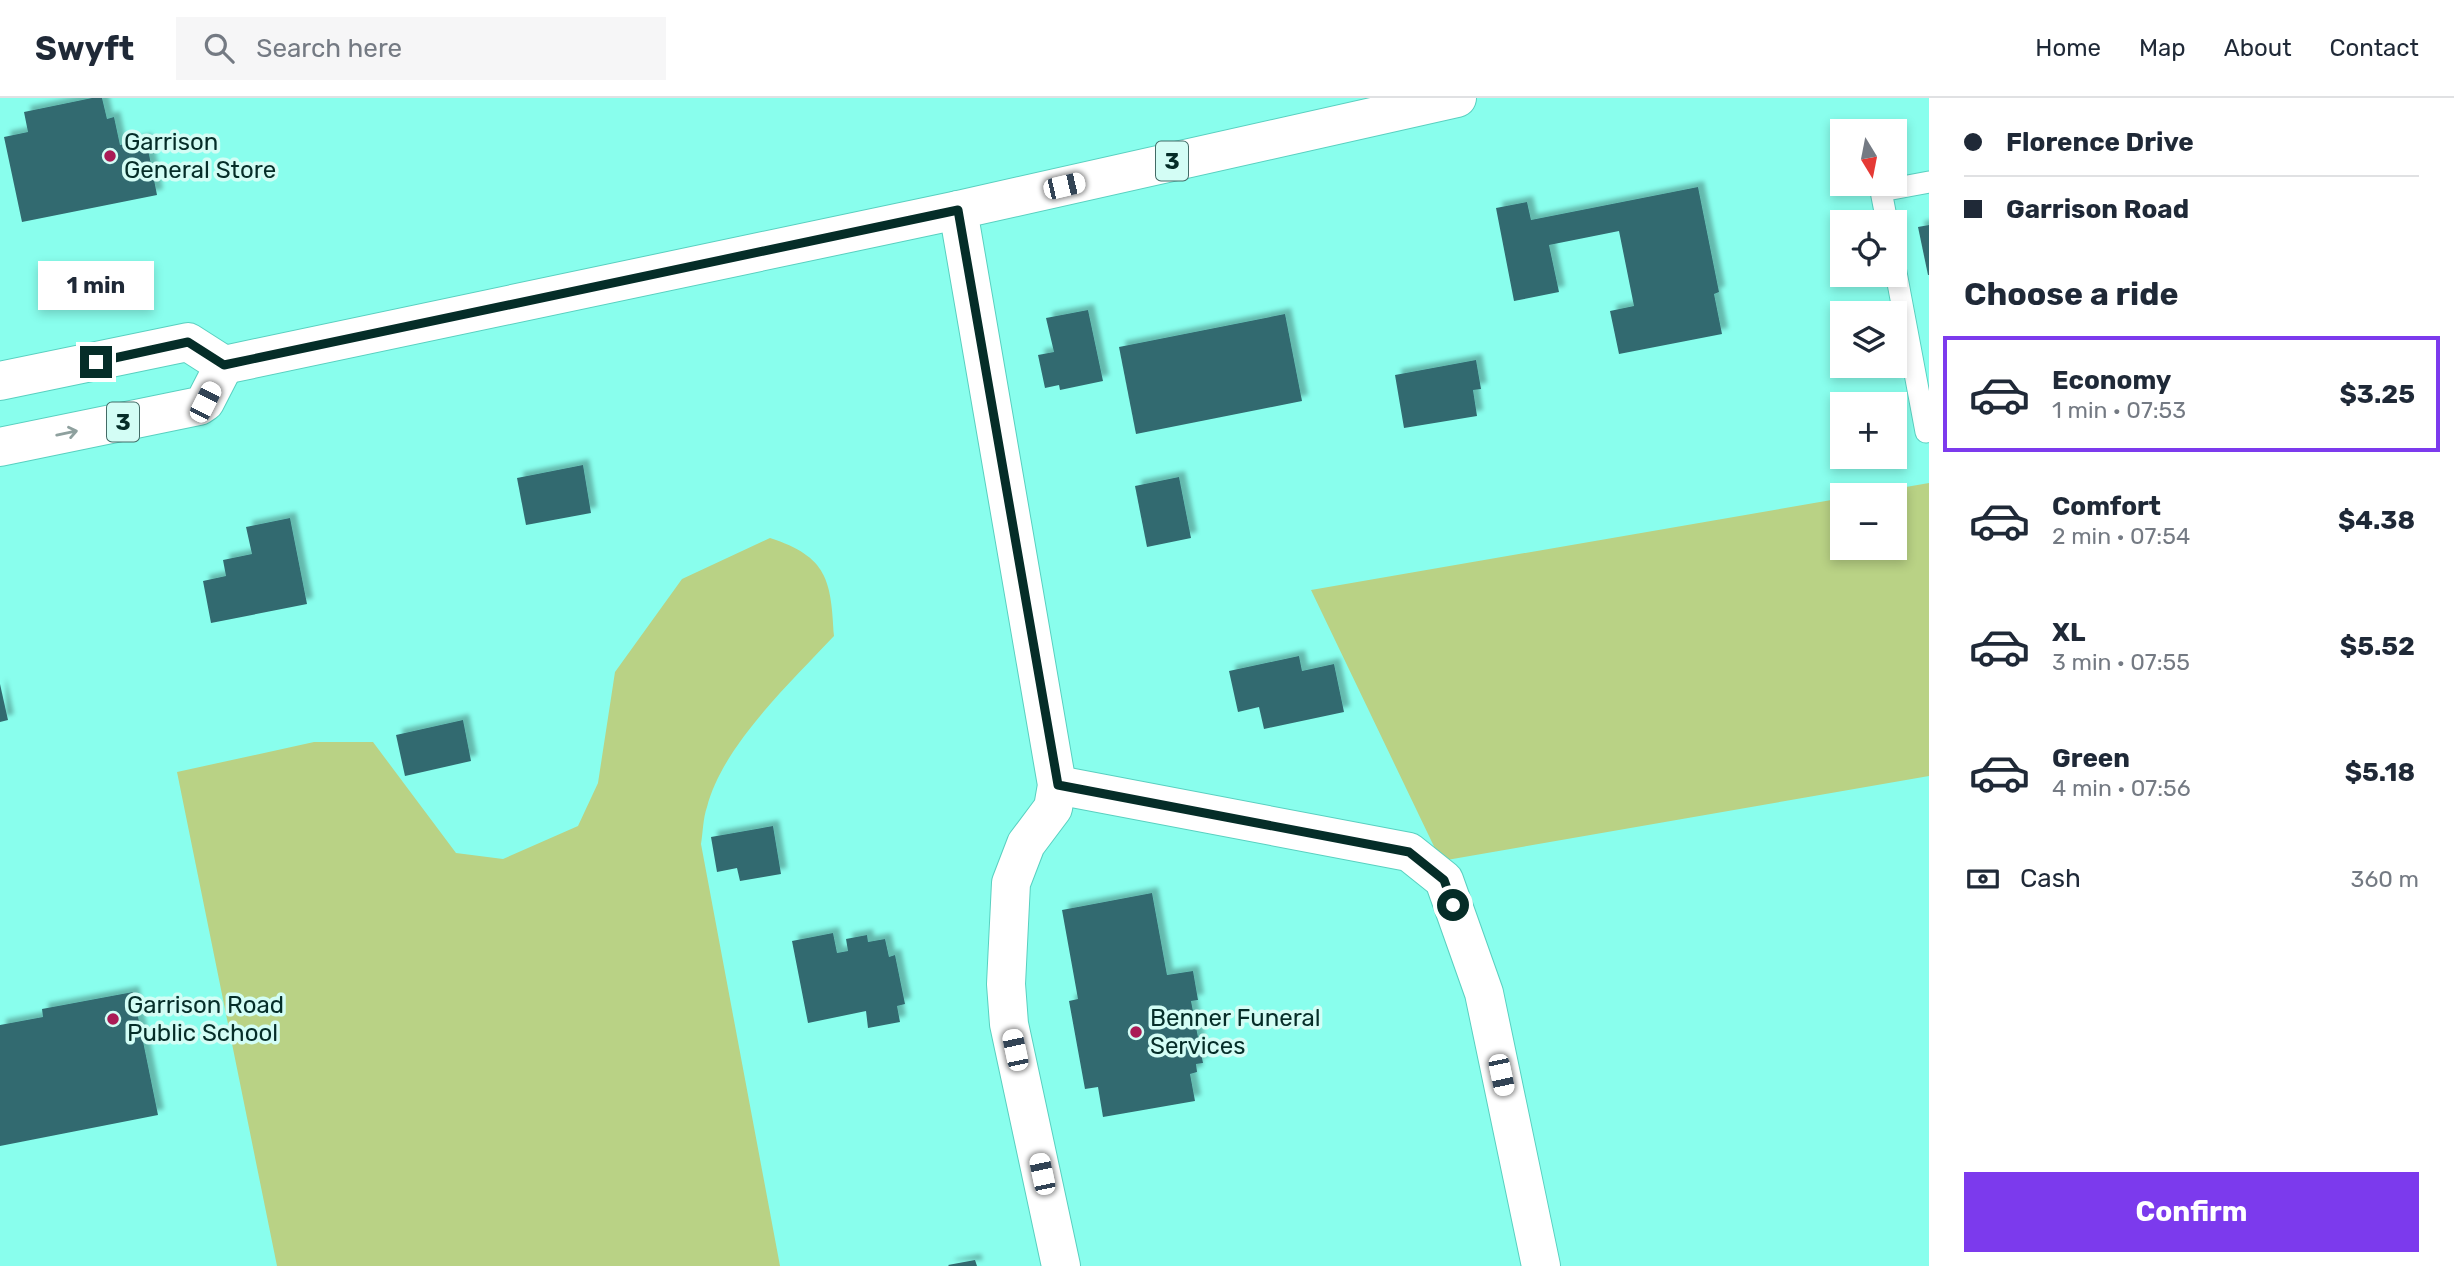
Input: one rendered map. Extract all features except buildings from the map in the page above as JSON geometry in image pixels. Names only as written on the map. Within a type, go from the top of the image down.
[{"type":"street","name":"3","points":[[0,447],[199,406],[205,402],[224,365],[958,210],[1457,98]]},
{"type":"street","points":[[958,210],[1058,785],[1053,808],[1026,844],[1011,883],[1006,984],[1009,1024],[1061,1266]]},
{"type":"street","points":[[0,382],[188,342],[224,365]]},
{"type":"street","points":[[1058,785],[1409,852],[1444,880],[1483,993],[1541,1266]]},
{"type":"lane","points":[[1885,210],[1881,191],[1929,182]]},
{"type":"lane","points":[[1899,287],[1926,432],[1929,431]]},
{"type":"green space","points":[[1929,483],[1929,776],[1441,861],[1311,590],[1830,500],[1830,560],[1907,560],[1907,487]]},
{"type":"green space","points":[[770,538],[804,553],[823,573],[831,600],[834,636],[760,716],[728,761],[715,784],[707,807],[701,844],[780,1266],[277,1266],[177,772],[314,742],[373,742],[456,853],[503,859],[578,826],[598,783],[615,672],[682,579]]},
{"type":"place","name":"Garrison General Store","points":[[110,156]]},
{"type":"place","name":"Garrison Road Public School","points":[[113,1019]]},
{"type":"place","name":"Benner Funeral Services","points":[[1136,1032]]},
{"type":"route","points":[[96,362],[188,342],[224,365],[958,210],[1058,785],[1409,852],[1444,880],[1453,905]]}]
